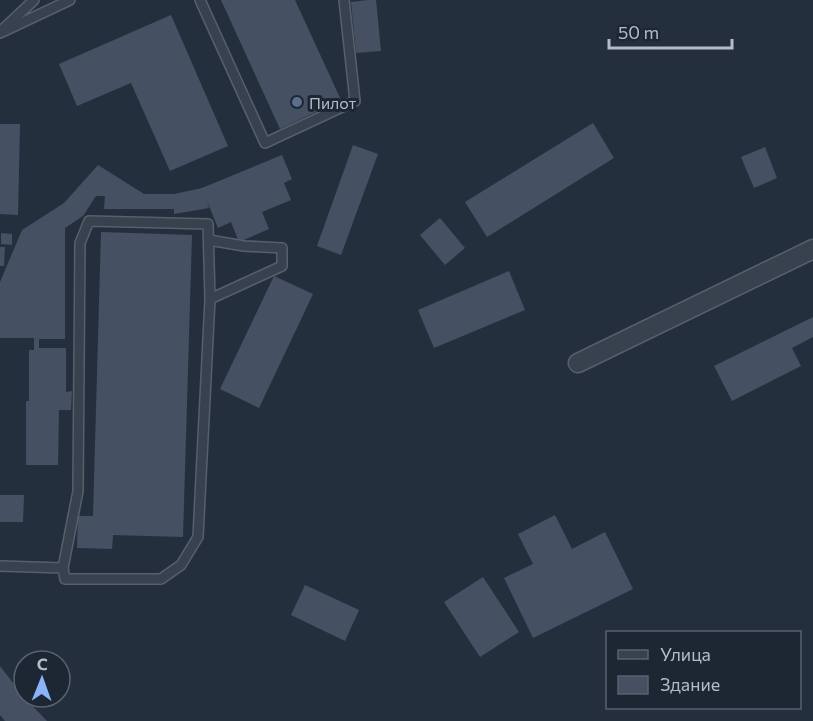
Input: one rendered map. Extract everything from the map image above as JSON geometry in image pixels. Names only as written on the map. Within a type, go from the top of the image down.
[{"type":"street","points":[[579,363],[813,249]]},
{"type":"lane","points":[[0,32],[34,0]]},
{"type":"lane","points":[[0,32],[70,0]]},
{"type":"lane","points":[[200,0],[265,142],[355,101],[344,0]]},
{"type":"lane","points":[[89,220],[208,224],[209,240],[210,299],[198,537],[181,565],[161,579],[65,579],[63,568],[78,491],[80,243],[89,220]]},
{"type":"lane","points":[[209,240],[244,246],[282,248],[282,266],[210,299]]},
{"type":"lane","points":[[0,566],[63,568]]},
{"type":"building","points":[[221,0],[295,0],[341,100],[280,129]]},
{"type":"building","points":[[376,0],[381,51],[356,53],[351,2]]},
{"type":"building","points":[[171,15],[228,146],[170,171],[131,83],[77,106],[59,64]]},
{"type":"building","points":[[593,123],[614,158],[487,237],[465,202]]},
{"type":"building","points":[[0,124],[20,124],[18,215],[0,214]]},
{"type":"building","points":[[353,145],[378,154],[341,255],[317,246]]},
{"type":"building","points":[[765,147],[777,178],[754,188],[741,157]]},
{"type":"building","points":[[282,155],[292,179],[284,183],[291,200],[262,212],[269,229],[239,242],[231,222],[218,228],[207,201],[209,208],[174,214],[174,209],[104,209],[105,196],[96,196],[83,216],[65,228],[65,339],[39,339],[39,348],[66,348],[66,392],[72,391],[71,410],[59,410],[58,465],[26,465],[29,350],[34,350],[34,338],[0,338],[0,282],[22,230],[64,203],[98,165],[144,194],[174,194],[202,188]]},
{"type":"building","points":[[440,218],[465,248],[445,265],[420,235]]},
{"type":"building","points":[[101,232],[192,235],[183,537],[113,535],[112,549],[77,548],[78,516],[93,516]]},
{"type":"building","points":[[1,233],[12,234],[12,245],[1,244]]},
{"type":"building","points":[[0,247],[5,247],[4,266],[0,266]]},
{"type":"building","points":[[509,271],[525,310],[434,348],[418,310]]},
{"type":"building","points":[[274,276],[313,294],[259,408],[220,389]]},
{"type":"building","points":[[813,317],[813,337],[792,348],[801,366],[732,401],[714,366]]},
{"type":"building","points":[[0,495],[24,495],[23,522],[0,522]]},
{"type":"building","points":[[555,515],[572,549],[605,532],[633,589],[533,638],[504,578],[533,564],[518,534]]},
{"type":"building","points":[[483,577],[519,632],[480,657],[444,602]]},
{"type":"building","points":[[305,585],[359,610],[345,641],[291,615]]},
{"type":"building","points":[[0,666],[12,682],[12,709],[36,709],[47,721],[5,721],[0,715]]},
{"type":"place","name":"Пилот","points":[[297,102]]}]
